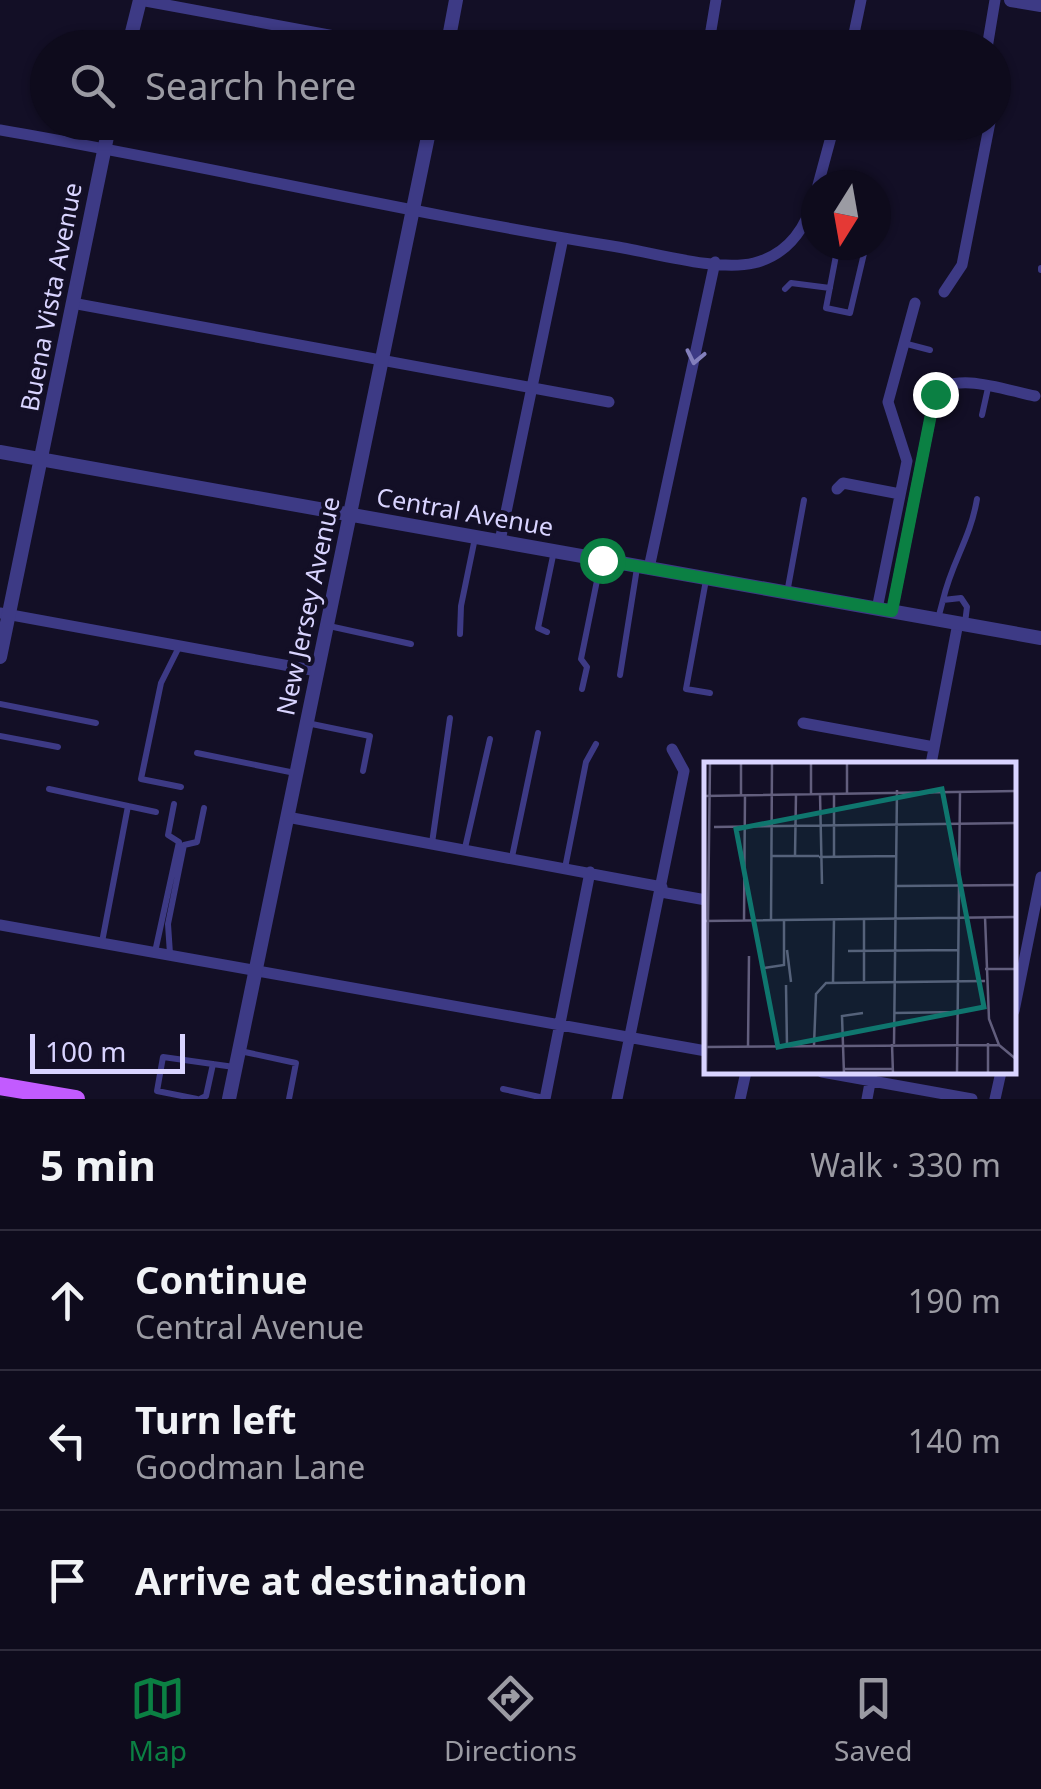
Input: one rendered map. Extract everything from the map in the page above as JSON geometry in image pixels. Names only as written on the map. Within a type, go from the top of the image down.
[{"type":"main road","points":[[0,1086],[76,1099]]},
{"type":"street","points":[[132,30],[140,0],[302,30]]},
{"type":"street","points":[[450,30],[456,0]]},
{"type":"street","points":[[711,30],[716,0]]},
{"type":"street","points":[[854,30],[860,0]]},
{"type":"street","points":[[990,30],[995,0]]},
{"type":"street","points":[[1011,0],[1041,5]]},
{"type":"street","points":[[0,130],[30,135]]},
{"type":"street","points":[[58,140],[563,238],[715,262],[748,264],[779,252],[801,231]]},
{"type":"street","name":"Buena Vista Avenue","points":[[0,657],[4,614],[41,460],[106,140]]},
{"type":"street","name":"New Jersey Avenue","points":[[230,1099],[427,140]]},
{"type":"street","points":[[822,170],[830,140]]},
{"type":"street","points":[[944,292],[962,265],[986,140]]},
{"type":"street","points":[[500,541],[563,238]]},
{"type":"street","points":[[643,567],[715,262]]},
{"type":"street","points":[[72,302],[609,402]]},
{"type":"street","points":[[884,610],[907,450],[894,428],[888,402],[915,303]]},
{"type":"street","points":[[884,610],[935,394],[950,382],[1034,396]]},
{"type":"street","name":"Central Avenue","points":[[0,452],[1041,638]]},
{"type":"street","points":[[837,490],[843,483],[900,494]]},
{"type":"street","points":[[4,614],[317,671]]},
{"type":"street","points":[[931,762],[961,624]]},
{"type":"street","points":[[803,723],[934,747]]},
{"type":"street","points":[[617,1099],[684,771],[672,749]]},
{"type":"street","points":[[287,817],[590,872],[704,900]]},
{"type":"street","points":[[545,1099],[590,872]]},
{"type":"street","points":[[1016,1001],[1041,878]]},
{"type":"street","points":[[0,926],[704,1051]]},
{"type":"street","points":[[740,1099],[746,1074]]},
{"type":"street","points":[[847,1074],[972,1099]]},
{"type":"street","points":[[996,1099],[1001,1074]]},
{"type":"street","points":[[866,1099],[872,1076]]},
{"type":"lane","points":[[835,260],[826,308],[850,313],[862,260]]},
{"type":"lane","points":[[784,289],[790,282],[830,288]]},
{"type":"lane","points":[[906,344],[930,350]]},
{"type":"lane","points":[[982,415],[988,388]]},
{"type":"lane","points":[[938,619],[952,563],[971,536],[978,499]]},
{"type":"lane","points":[[786,594],[804,500]]},
{"type":"lane","points":[[460,634],[461,606],[476,536]]},
{"type":"lane","points":[[547,632],[538,628],[554,550]]},
{"type":"lane","points":[[582,689],[586,668],[581,659],[602,560]]},
{"type":"lane","points":[[620,675],[643,567]]},
{"type":"lane","points":[[706,579],[686,689],[710,693]]},
{"type":"lane","points":[[943,600],[962,598],[967,607],[961,624]]},
{"type":"lane","points":[[326,626],[411,644]]},
{"type":"lane","points":[[179,646],[161,683],[142,780],[181,787]]},
{"type":"lane","points":[[0,704],[96,723]]},
{"type":"lane","points":[[432,842],[450,718]]},
{"type":"lane","points":[[306,723],[370,736],[363,771]]},
{"type":"lane","points":[[512,858],[538,733]]},
{"type":"lane","points":[[0,736],[58,747]]},
{"type":"lane","points":[[465,848],[490,739]]},
{"type":"lane","points":[[565,868],[586,762],[596,744]]},
{"type":"lane","points":[[196,753],[296,773]]},
{"type":"lane","points":[[49,789],[156,812]]},
{"type":"lane","points":[[154,953],[179,842],[168,835],[174,804]]},
{"type":"lane","points":[[102,944],[128,806]]},
{"type":"lane","points":[[170,956],[168,924],[184,845],[197,842],[204,808]]},
{"type":"lane","points":[[238,1051],[296,1063],[289,1099]]},
{"type":"lane","points":[[213,1064],[206,1096],[175,1097],[157,1091],[163,1056],[213,1064],[235,1068]]},
{"type":"lane","points":[[503,1089],[545,1099]]},
{"type":"route","points":[[602,560],[892,611],[935,394]]}]
